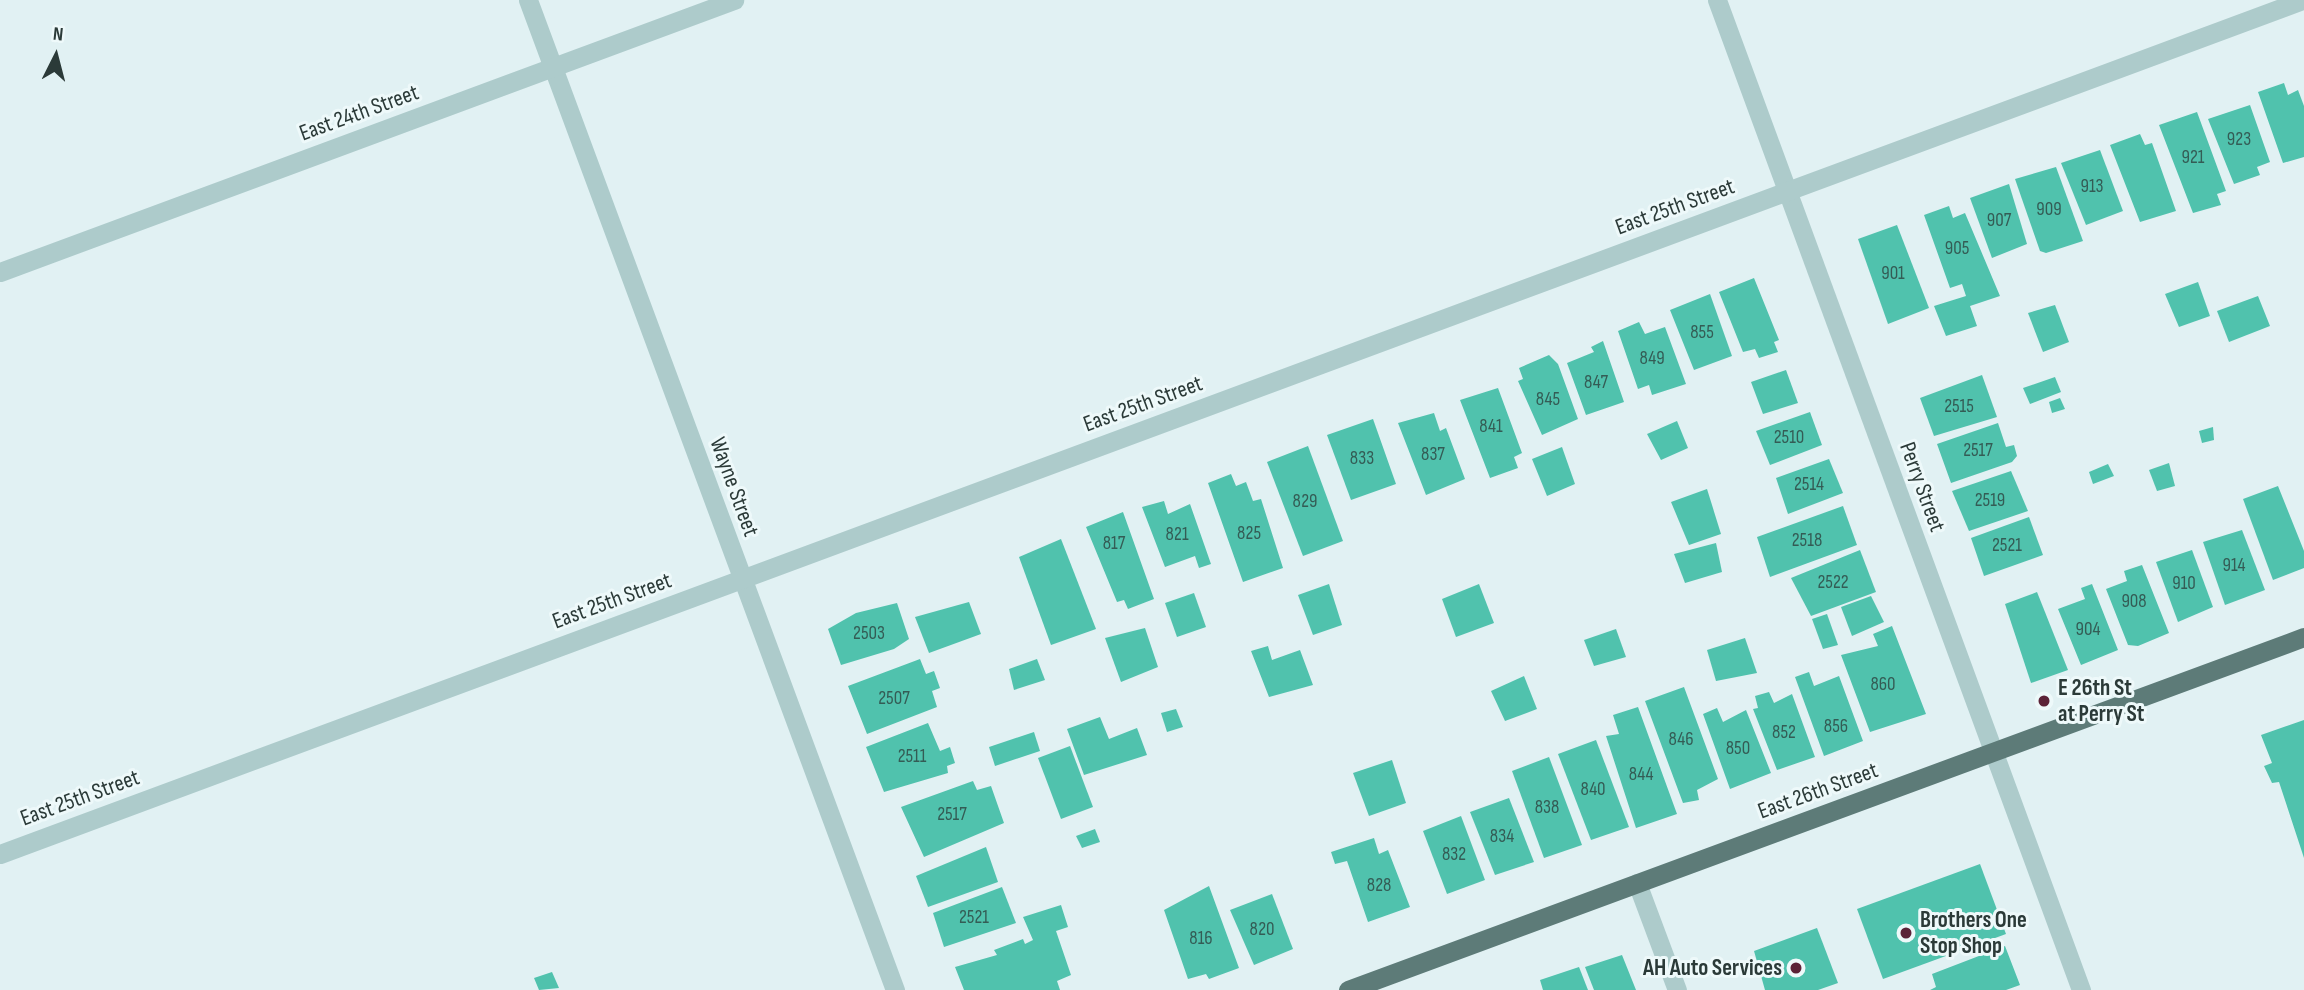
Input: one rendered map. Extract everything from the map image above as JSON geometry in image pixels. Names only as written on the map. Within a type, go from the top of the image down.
[{"type":"main road","name":"East 26th Street","points":[[1348,990],[2304,637]]},
{"type":"street","name":"Wayne Street","points":[[528,0],[895,990]]},
{"type":"street","name":"East 24th Street","points":[[0,272],[734,0]]},
{"type":"street","name":"Perry Street","points":[[1717,0],[2081,990]]},
{"type":"street","name":"East 25th Street","points":[[0,853],[2304,0]]},
{"type":"street","points":[[1637,883],[1676,990]]},
{"type":"building","points":[[2284,83],[2288,95],[2298,90],[2304,106],[2304,157],[2283,163],[2258,92]]},
{"type":"building","points":[[2250,105],[2270,162],[2257,167],[2260,175],[2234,184],[2208,119]]},
{"type":"building","points":[[2197,112],[2226,191],[2217,194],[2221,205],[2193,213],[2159,125]]},
{"type":"building","points":[[2140,134],[2145,145],[2152,143],[2176,211],[2140,222],[2110,145]]},
{"type":"building","points":[[2100,150],[2123,211],[2086,225],[2061,163]]},
{"type":"building","points":[[2056,167],[2083,241],[2046,253],[2040,251],[2015,179]]},
{"type":"building","points":[[2009,184],[2027,244],[1992,258],[1970,198]]},
{"type":"building","points":[[1949,206],[1953,218],[1965,213],[2000,296],[1970,306],[1977,326],[1946,336],[1934,306],[1966,296],[1962,284],[1950,288],[1924,215]]},
{"type":"building","points":[[1897,225],[1929,308],[1888,324],[1858,239]]},
{"type":"building","points":[[1754,278],[1779,340],[1774,342],[1778,352],[1759,358],[1755,349],[1743,352],[1719,292]]},
{"type":"building","points":[[2198,282],[2210,316],[2179,327],[2165,294]]},
{"type":"building","points":[[1710,294],[1732,356],[1694,370],[1670,310]]},
{"type":"building","points":[[2258,296],[2270,326],[2229,342],[2217,311]]},
{"type":"building","points":[[2055,305],[2069,342],[2043,352],[2028,313]]},
{"type":"building","points":[[1639,322],[1645,334],[1665,327],[1686,384],[1652,395],[1649,385],[1638,389],[1618,331]]},
{"type":"building","points":[[1603,341],[1624,402],[1586,415],[1567,363],[1594,352],[1591,347]]},
{"type":"building","points":[[1549,355],[1558,364],[1578,419],[1542,435],[1518,381],[1523,379],[1519,368]]},
{"type":"building","points":[[1786,370],[1798,403],[1763,414],[1751,382]]},
{"type":"building","points":[[1982,375],[1997,417],[1934,436],[1920,398]]},
{"type":"building","points":[[2055,377],[2061,392],[2030,404],[2023,388]]},
{"type":"building","points":[[1498,388],[1522,453],[1514,457],[1518,468],[1490,478],[1460,400]]},
{"type":"building","points":[[2060,398],[2065,409],[2052,413],[2049,402]]},
{"type":"building","points":[[1810,412],[1822,445],[1770,465],[1756,431]]},
{"type":"building","points":[[1434,413],[1440,431],[1446,428],[1465,479],[1426,495],[1398,423]]},
{"type":"building","points":[[1373,419],[1396,484],[1351,500],[1327,435]]},
{"type":"building","points":[[1677,421],[1688,448],[1661,460],[1647,434]]},
{"type":"building","points":[[1998,423],[2006,447],[2014,445],[2017,456],[2012,462],[1951,483],[1937,444]]},
{"type":"building","points":[[2213,427],[2214,440],[2202,443],[2199,431]]},
{"type":"building","points":[[1308,446],[1343,541],[1303,556],[1267,462]]},
{"type":"building","points":[[1562,447],[1575,484],[1547,496],[1532,459]]},
{"type":"building","points":[[1829,459],[1843,493],[1788,514],[1776,478]]},
{"type":"building","points":[[2169,463],[2175,486],[2157,491],[2149,470]]},
{"type":"building","points":[[2108,464],[2114,476],[2093,484],[2089,472]]},
{"type":"building","points":[[2011,471],[2028,511],[1969,531],[1952,491]]},
{"type":"building","points":[[1231,474],[1236,486],[1246,482],[1253,501],[1261,499],[1283,568],[1243,582],[1208,483]]},
{"type":"building","points":[[2278,486],[2304,551],[2304,568],[2273,580],[2243,499]]},
{"type":"building","points":[[1707,489],[1721,534],[1689,545],[1671,502]]},
{"type":"building","points":[[1164,501],[1168,514],[1190,504],[1211,564],[1199,568],[1195,556],[1165,567],[1142,507]]},
{"type":"building","points":[[1843,506],[1857,545],[1770,577],[1757,537]]},
{"type":"building","points":[[1123,512],[1154,599],[1128,609],[1124,600],[1117,602],[1086,527]]},
{"type":"building","points":[[2029,517],[2043,555],[1984,576],[1971,538]]},
{"type":"building","points":[[2242,530],[2265,590],[2225,605],[2203,542]]},
{"type":"building","points":[[1061,539],[1096,629],[1051,645],[1019,557]]},
{"type":"building","points":[[1716,543],[1722,572],[1685,583],[1674,554]]},
{"type":"building","points":[[1860,550],[1876,592],[1811,616],[1791,578]]},
{"type":"building","points":[[2192,550],[2213,607],[2178,622],[2156,562]]},
{"type":"building","points":[[2142,565],[2169,633],[2138,646],[2128,645],[2106,589],[2127,581],[2124,571]]},
{"type":"building","points":[[1329,584],[1342,625],[1313,635],[1298,595]]},
{"type":"building","points":[[1479,584],[1494,623],[1456,637],[1442,599]]},
{"type":"building","points":[[2092,584],[2118,650],[2081,665],[2058,609],[2085,599],[2081,588]]},
{"type":"building","points":[[2037,592],[2068,670],[2031,683],[2005,604]]},
{"type":"building","points":[[1194,593],[1206,627],[1177,637],[1165,603]]},
{"type":"building","points":[[1871,596],[1884,622],[1852,636],[1841,607]]},
{"type":"building","points":[[969,602],[981,634],[929,653],[915,617]]},
{"type":"building","points":[[897,603],[909,639],[894,649],[841,665],[828,629],[856,613]]},
{"type":"building","points":[[1827,614],[1838,645],[1823,649],[1812,619]]},
{"type":"building","points":[[1892,626],[1926,714],[1870,732],[1841,655],[1878,646],[1873,634]]},
{"type":"building","points":[[1145,628],[1158,667],[1121,682],[1105,638]]},
{"type":"building","points":[[1616,629],[1626,657],[1594,666],[1584,640]]},
{"type":"building","points":[[1745,638],[1757,673],[1716,681],[1707,650]]},
{"type":"building","points":[[1268,646],[1272,660],[1300,650],[1313,685],[1269,697],[1251,651]]},
{"type":"building","points":[[920,659],[926,674],[934,671],[940,688],[932,691],[937,707],[867,734],[848,686]]},
{"type":"building","points":[[1037,659],[1045,680],[1014,690],[1009,669]]},
{"type":"building","points":[[1809,672],[1814,686],[1839,676],[1863,741],[1824,756],[1795,677]]},
{"type":"building","points":[[1524,676],[1537,709],[1505,721],[1491,691]]},
{"type":"building","points":[[1684,687],[1718,779],[1697,790],[1699,800],[1683,803],[1645,701]]},
{"type":"building","points":[[1769,692],[1774,703],[1792,694],[1815,757],[1777,770],[1753,709],[1758,708],[1755,696]]},
{"type":"building","points":[[1638,707],[1677,814],[1636,828],[1606,736],[1619,734],[1613,715]]},
{"type":"building","points":[[1717,708],[1723,722],[1746,710],[1771,773],[1730,789],[1703,714]]},
{"type":"building","points":[[1176,709],[1183,727],[1167,732],[1161,713]]},
{"type":"building","points":[[1100,717],[1109,739],[1137,728],[1147,755],[1084,775],[1067,729]]},
{"type":"building","points":[[2304,720],[2304,858],[2279,782],[2272,783],[2264,766],[2272,763],[2261,735]]},
{"type":"building","points":[[928,723],[940,751],[950,747],[955,763],[947,766],[948,773],[884,792],[866,747]]},
{"type":"building","points":[[1034,732],[1040,751],[995,766],[989,747]]},
{"type":"building","points":[[1596,740],[1629,827],[1591,840],[1558,754]]},
{"type":"building","points":[[1070,746],[1093,807],[1061,819],[1038,758]]},
{"type":"building","points":[[1549,757],[1582,845],[1544,858],[1512,771]]},
{"type":"building","points":[[1392,760],[1406,803],[1369,816],[1353,773]]},
{"type":"building","points":[[973,781],[977,790],[991,786],[1004,823],[924,857],[901,807]]},
{"type":"building","points":[[1509,798],[1534,862],[1495,875],[1470,812]]},
{"type":"building","points":[[1461,816],[1485,880],[1447,894],[1423,831]]},
{"type":"building","points":[[1095,829],[1100,842],[1082,848],[1076,836]]},
{"type":"building","points":[[1374,838],[1379,854],[1388,850],[1410,907],[1368,922],[1347,861],[1335,864],[1331,852]]},
{"type":"building","points":[[986,847],[998,882],[928,907],[916,876]]},
{"type":"building","points":[[1980,864],[2006,934],[1883,979],[1857,909]]},
{"type":"building","points":[[1209,886],[1239,968],[1209,979],[1206,974],[1188,979],[1164,910]]},
{"type":"building","points":[[1002,887],[1016,923],[944,947],[933,913]]},
{"type":"building","points":[[1272,894],[1293,949],[1254,965],[1230,910]]},
{"type":"building","points":[[1061,905],[1068,927],[1056,931],[1071,975],[1057,981],[1060,990],[964,990],[955,967],[997,955],[994,950],[1023,939],[1025,944],[1033,940],[1023,917]]},
{"type":"building","points":[[1817,928],[1838,983],[1818,990],[1765,990],[1754,951]]},
{"type":"building","points":[[2005,946],[2020,985],[2006,990],[1930,990],[1936,987],[1932,974]]},
{"type":"building","points":[[1622,955],[1636,990],[1594,990],[1585,967]]},
{"type":"building","points":[[1579,967],[1588,990],[1543,990],[1540,980]]},
{"type":"building","points":[[552,972],[559,988],[539,990],[534,978]]},
{"type":"place","name":"E 26th St at Perry St","points":[[2044,701]]},
{"type":"place","name":"Brothers One Stop Shop","points":[[1906,933]]},
{"type":"place","name":"AH Auto Services","points":[[1796,968]]}]
